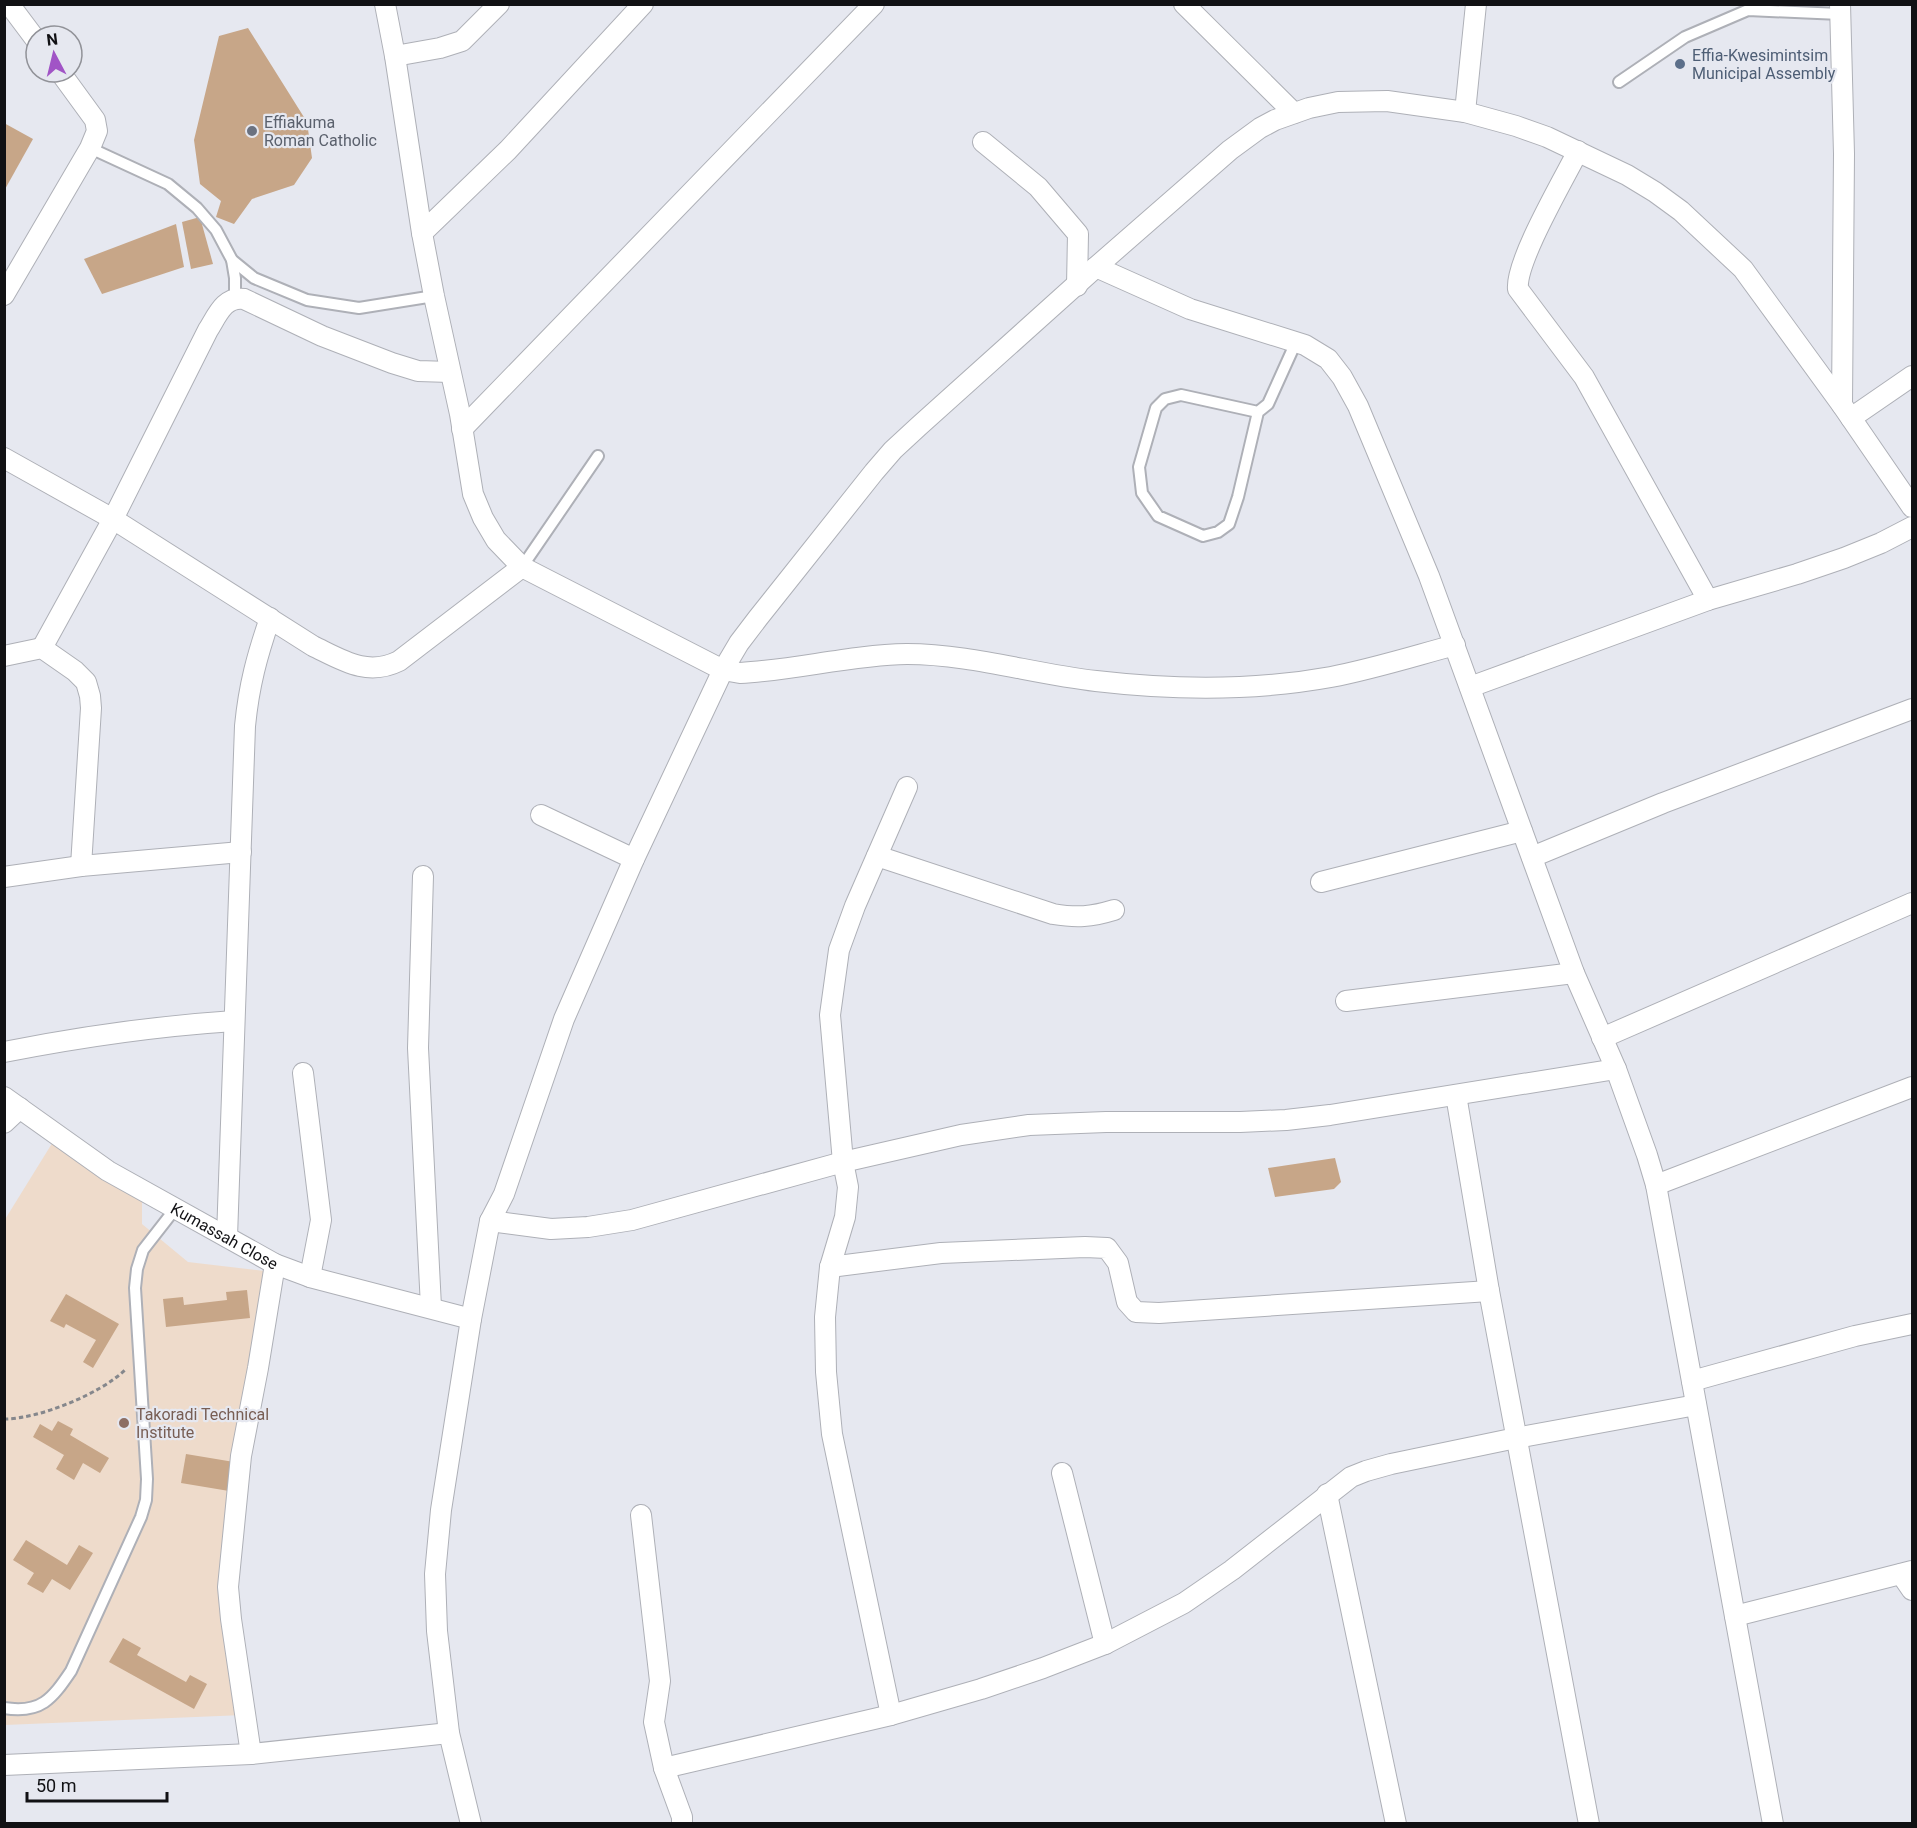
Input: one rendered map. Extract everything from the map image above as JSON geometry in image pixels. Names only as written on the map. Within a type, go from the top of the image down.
[{"type":"street","points":[[9,4],[24,24]]},
{"type":"street","points":[[385,4],[422,233],[462,429],[472,494],[496,540],[522,567],[723,670],[740,673],[862,657],[908,654],[963,659],[1093,681],[1141,686],[1212,688],[1277,684],[1331,677],[1455,645]]},
{"type":"street","points":[[395,56],[440,48],[462,41],[499,4]]},
{"type":"street","points":[[422,233],[508,150],[644,4]]},
{"type":"street","points":[[462,429],[874,4]]},
{"type":"street","points":[[1184,4],[1294,113]]},
{"type":"street","points":[[1465,112],[1476,4]]},
{"type":"street","points":[[1840,9],[1844,154],[1846,412]]},
{"type":"street","points":[[4,295],[90,148],[97,131],[95,120],[69,84]]},
{"type":"street","points":[[471,1824],[449,1733],[437,1630],[435,1574],[441,1509],[471,1319],[490,1221],[504,1194],[564,1019],[634,859],[723,670],[739,643],[758,618],[874,471],[894,450],[1096,267],[1230,150],[1260,128],[1294,113],[1338,102],[1386,101],[1465,112],[1547,136],[1626,175],[1681,211],[1743,269],[1912,507]]},
{"type":"street","points":[[984,142],[1038,187],[1078,234],[1077,286]]},
{"type":"street","points":[[1578,151],[1528,250],[1518,275],[1518,289],[1584,377],[1708,600]]},
{"type":"street","points":[[1096,267],[1190,309],[1305,345],[1328,359],[1359,406],[1429,576],[1574,973],[1616,1069],[1656,1185],[1773,1824]]},
{"type":"street","points":[[42,648],[113,519],[208,330],[227,302],[235,298],[244,299],[322,336],[392,363],[418,371],[450,372]]},
{"type":"street","points":[[1846,412],[1912,376]]},
{"type":"street","points":[[4,458],[113,519],[313,646],[346,662],[363,667],[377,669],[389,667],[399,661],[522,567]]},
{"type":"street","points":[[1470,687],[1708,600],[1844,558],[1912,527]]},
{"type":"street","points":[[227,1237],[245,726],[255,660],[270,618]]},
{"type":"street","points":[[4,656],[42,648],[75,671],[86,682],[91,708],[81,866]]},
{"type":"street","points":[[1532,857],[1663,803],[1912,709]]},
{"type":"street","points":[[891,1715],[832,1434],[826,1372],[825,1317],[830,1267],[845,1217],[848,1198],[831,1015],[839,950],[907,787]]},
{"type":"street","points":[[541,815],[634,859]]},
{"type":"street","points":[[1321,882],[1522,831]]},
{"type":"street","points":[[4,877],[81,866],[241,852]]},
{"type":"street","points":[[877,856],[1053,914],[1091,917],[1114,910]]},
{"type":"street","points":[[423,876],[418,1048],[431,1307]]},
{"type":"street","points":[[1602,1038],[1912,903]]},
{"type":"street","points":[[1346,1000],[1574,973]]},
{"type":"street","points":[[4,1052],[119,1033],[186,1024],[234,1021]]},
{"type":"street","points":[[490,1221],[551,1229],[588,1227],[632,1220],[843,1162],[961,1135],[1029,1125],[1286,1120],[1616,1069]]},
{"type":"street","points":[[303,1073],[321,1220],[310,1277]]},
{"type":"street","points":[[1656,1185],[1912,1087]]},
{"type":"street","points":[[1456,1095],[1489,1291],[1589,1824]]},
{"type":"street","points":[[4,1122],[12,1103]]},
{"type":"street","name":"Kumassah Close","points":[[12,1103],[108,1171],[275,1263],[310,1277],[471,1319]]},
{"type":"street","points":[[830,1267],[941,1253],[1107,1248],[1118,1263],[1127,1302],[1136,1312],[1159,1313],[1489,1291]]},
{"type":"street","points":[[251,1754],[228,1587],[241,1456],[275,1263]]},
{"type":"street","points":[[1692,1381],[1856,1336],[1912,1324]]},
{"type":"street","points":[[664,1768],[891,1715],[981,1689],[1105,1644],[1184,1603],[1232,1570],[1351,1477],[1374,1469],[1516,1438],[1696,1405]]},
{"type":"street","points":[[1062,1473],[1105,1644]]},
{"type":"street","points":[[1327,1494],[1396,1824]]},
{"type":"street","points":[[641,1515],[660,1681],[654,1722],[664,1768],[682,1817],[681,1824]]},
{"type":"street","points":[[1735,1616],[1909,1578]]},
{"type":"street","points":[[4,1765],[251,1754],[449,1733]]},
{"type":"lane","points":[[1619,82],[1685,37],[1748,10],[1840,9]]},
{"type":"lane","points":[[90,148],[168,184],[197,207],[216,230],[232,260],[235,298]]},
{"type":"lane","points":[[232,260],[254,278],[307,300],[359,308],[434,296]]},
{"type":"lane","points":[[1258,412],[1181,395],[1165,399],[1155,408],[1139,467],[1142,493],[1158,516],[1203,536],[1218,532],[1229,524],[1238,497],[1258,412],[1268,404],[1296,342]]},
{"type":"lane","points":[[522,567],[598,456]]},
{"type":"lane","points":[[4,1708],[22,1711],[41,1705],[56,1692],[71,1671],[141,1517],[146,1500],[147,1479],[135,1288],[137,1269],[143,1250],[175,1209]]},
{"type":"path","points":[[4,1419],[17,1419],[51,1411],[116,1379],[139,1357]]},
{"type":"shaded area","name":"Takoradi Technical Institute","points":[[56,1137],[142,1197],[142,1224],[188,1262],[265,1271],[222,1574],[243,1715],[5,1725],[4,1221]]},
{"type":"building","name":"Effiakuma Roman Catholic","points":[[248,28],[307,122],[312,158],[294,185],[252,199],[234,224],[216,217],[221,201],[200,184],[194,140],[219,36]]},
{"type":"building","points":[[4,123],[33,139],[4,191]]},
{"type":"building","points":[[200,217],[213,264],[191,269],[182,222]]},
{"type":"building","points":[[176,224],[184,267],[102,294],[84,259]]},
{"type":"building","points":[[1335,1158],[1341,1182],[1334,1189],[1275,1197],[1268,1168]]},
{"type":"building","points":[[247,1290],[250,1318],[166,1327],[163,1299],[183,1297],[184,1305],[227,1300],[226,1292]]},
{"type":"building","points":[[66,1294],[119,1324],[93,1368],[83,1362],[96,1340],[66,1324],[64,1328],[50,1321]]},
{"type":"building","points":[[58,1421],[73,1429],[70,1435],[109,1458],[100,1473],[83,1463],[74,1480],[56,1469],[64,1455],[33,1437],[40,1424],[52,1431]]},
{"type":"building","points":[[186,1454],[234,1462],[229,1491],[181,1483]]},
{"type":"building","points":[[26,1540],[67,1565],[79,1545],[93,1553],[70,1590],[52,1579],[43,1593],[27,1584],[34,1573],[13,1560]]},
{"type":"building","points":[[123,1638],[141,1648],[137,1655],[186,1682],[190,1675],[207,1684],[194,1709],[109,1662]]},
{"type":"place","name":"Effia-Kwesimintsim Municipal Assembly","points":[[1680,64]]},
{"type":"place","name":"Effiakuma Roman Catholic","points":[[252,131]]},
{"type":"place","name":"Takoradi Technical Institute","points":[[124,1423]]}]
